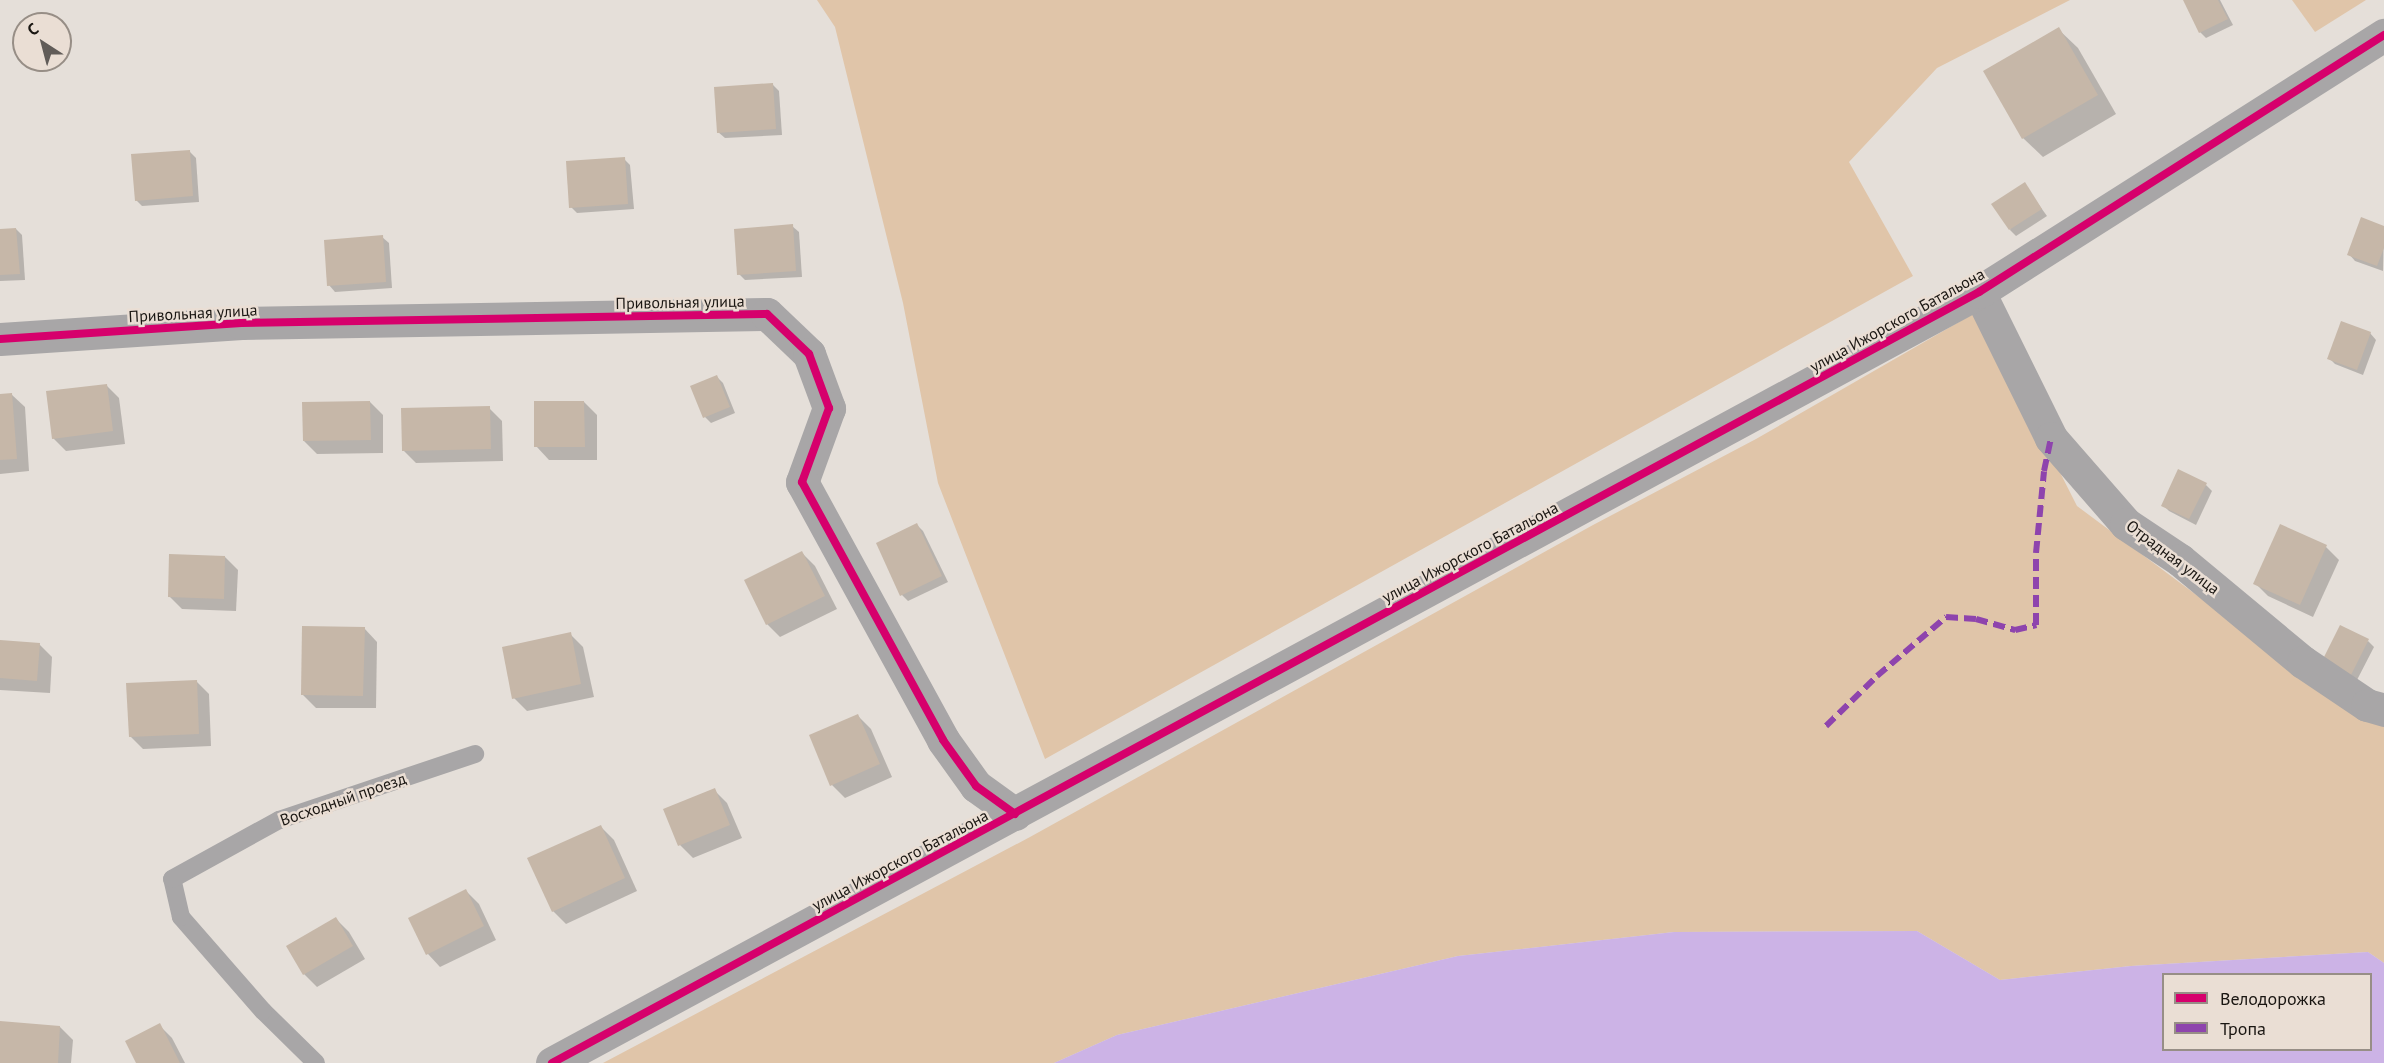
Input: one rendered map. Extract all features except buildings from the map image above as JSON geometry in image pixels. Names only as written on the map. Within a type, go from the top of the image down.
[{"type":"street","name":"улица Ижорского Батальона","points":[[552,1063],[1979,292],[2384,35]]},
{"type":"street","name":"Отрадная улица","points":[[1979,292],[2050,438],[2126,524],[2180,560],[2303,662],[2367,705],[2384,710]]},
{"type":"street","name":"Привольная улица","points":[[0,339],[241,323],[767,314],[810,354],[829,408],[802,482],[943,740],[976,786],[1015,814]]},
{"type":"lane","name":"Восходный проезд","points":[[316,1063],[263,1011],[181,917],[172,879],[279,820],[475,754]]},
{"type":"shaded area","points":[[817,0],[2070,0],[1937,68],[1849,162],[1913,276],[1045,759],[938,483],[903,303],[835,27]]},
{"type":"shaded area","points":[[2292,0],[2366,0],[2315,32]]},
{"type":"shaded area","points":[[1978,311],[2077,506],[2320,687],[2384,719],[2384,963],[2368,952],[2131,966],[2000,980],[1917,931],[1674,932],[1458,956],[1117,1035],[1054,1063],[603,1063],[1030,837],[1593,525],[1756,439]]},
{"type":"shaded area","points":[[1917,931],[2000,980],[2131,966],[2368,952],[2384,963],[2384,1063],[1054,1063],[1117,1035],[1458,956],[1674,932]]},
{"type":"marked path","points":[[1826,726],[1877,676],[1946,617],[1976,619],[2015,630],[2036,625],[2036,553],[2044,471],[2051,438]]},
{"type":"cycle path","points":[[552,1063],[1979,292],[2384,35]]},
{"type":"cycle path","points":[[0,339],[241,323],[767,314],[809,354],[829,408],[802,482],[943,740],[976,786],[1015,814]]}]
